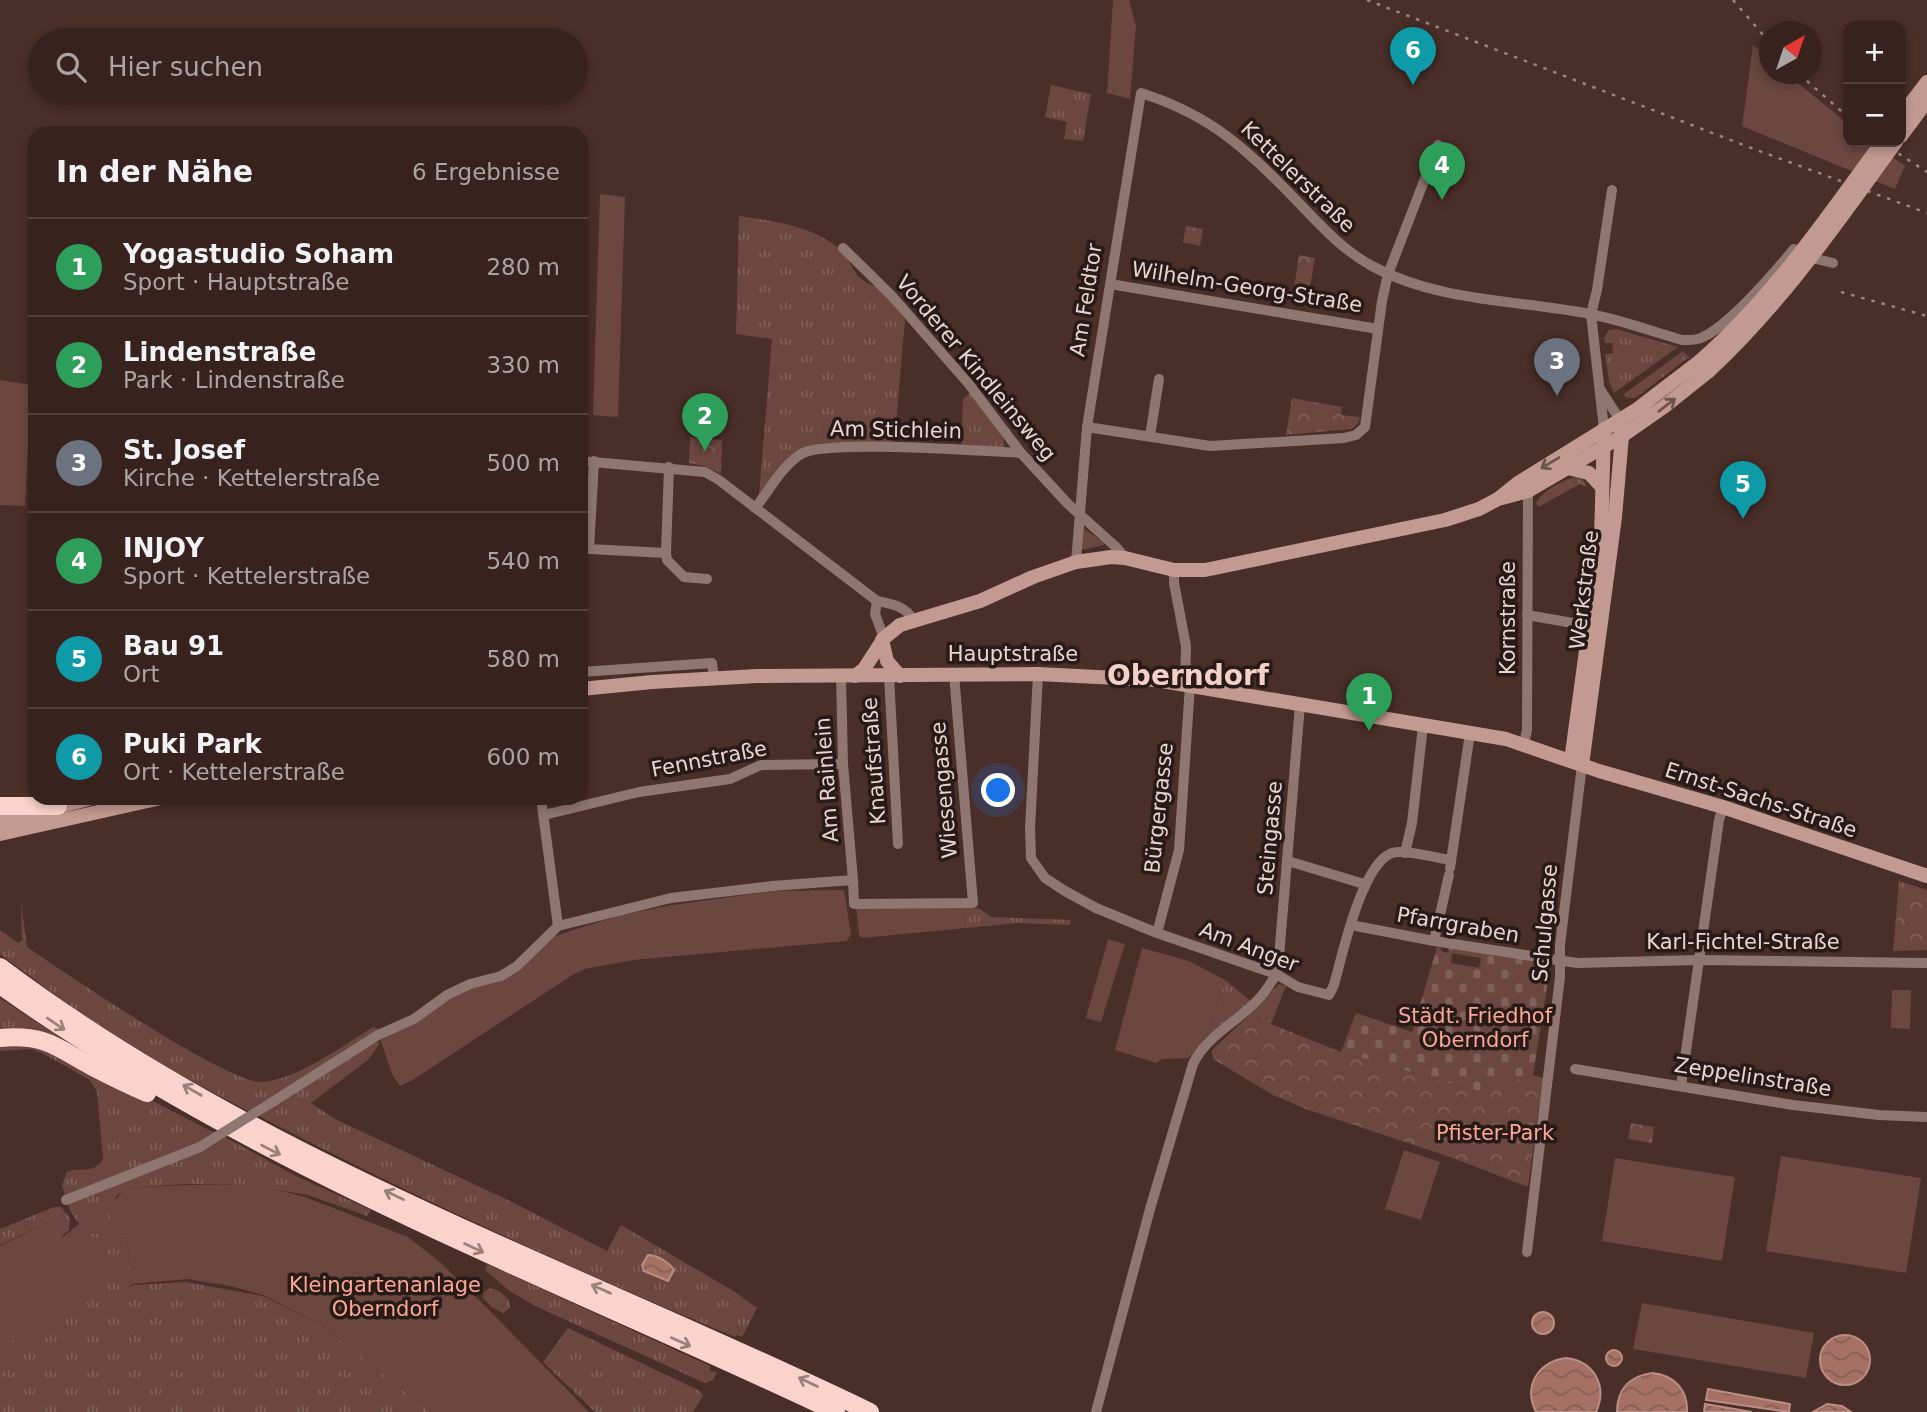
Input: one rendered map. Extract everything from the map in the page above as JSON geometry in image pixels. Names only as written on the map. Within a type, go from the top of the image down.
[{"type":"highway","points":[[0,806],[58,806]]},
{"type":"highway","points":[[0,967],[123,1050],[279,1138],[431,1212],[870,1412]]},
{"type":"highway","points":[[0,985],[102,1054],[211,1118],[390,1209],[836,1412]]},
{"type":"highway","points":[[0,1038],[18,1036],[51,1043],[120,1080],[211,1118]]},
{"type":"main road","points":[[1906,109],[1927,82]]},
{"type":"main road","points":[[1906,129],[1927,101]]},
{"type":"main road","points":[[1498,499],[1528,491],[1622,436],[1665,406],[1705,366],[1779,282],[1878,147]]},
{"type":"main road","points":[[848,676],[864,669],[883,639],[895,628],[913,620],[980,601],[1032,577],[1076,562],[1111,557],[1174,570],[1214,569],[1445,520],[1479,509],[1734,348],[1787,290],[1892,147]]},
{"type":"main road","name":"Werkstraße","points":[[1576,763],[1612,541],[1622,436],[1620,420]]},
{"type":"main road","name":"Werkstraße","points":[[1576,763],[1601,540],[1604,429]]},
{"type":"main road","points":[[1568,468],[1589,472],[1602,487]]},
{"type":"main road","points":[[883,639],[887,661],[894,676]]},
{"type":"main road","name":"Hauptstraße","points":[[588,688],[714,678],[954,674],[1134,677],[1501,738],[1576,763]]},
{"type":"main road","name":"Ernst-Sachs-Straße","points":[[1576,763],[1723,807],[1927,876]]},
{"type":"main road","points":[[0,822],[62,805]]},
{"type":"main road","points":[[0,834],[129,805]]},
{"type":"street","name":"Kettelerstraße","points":[[1140,93],[1182,108],[1220,130],[1248,152],[1346,249],[1388,274],[1449,293],[1591,314],[1682,340],[1695,340],[1709,334],[1728,318],[1794,249],[1812,258],[1833,263]]},
{"type":"street","name":"Am Feldtor","points":[[1076,562],[1087,427],[1140,93]]},
{"type":"street","points":[[1087,427],[1226,447],[1356,435],[1365,427],[1388,274],[1438,145]]},
{"type":"street","points":[[1604,429],[1591,314],[1612,190]]},
{"type":"street","name":"Vorderer Kindleinsweg","points":[[843,248],[891,295],[968,383],[1021,453],[1078,514]]},
{"type":"street","name":"Wilhelm-Georg-Straße","points":[[1110,284],[1378,329]]},
{"type":"street","points":[[1150,436],[1159,379]]},
{"type":"street","points":[[1599,388],[1620,420]]},
{"type":"street","name":"Am Stichlein","points":[[755,508],[795,459],[811,450],[837,447],[1021,453]]},
{"type":"street","points":[[588,461],[705,472],[877,601],[895,604],[910,614],[913,620]]},
{"type":"street","points":[[594,461],[589,549],[666,553]]},
{"type":"street","points":[[669,467],[667,560],[684,577],[707,579]]},
{"type":"street","name":"Kornstraße","points":[[1524,744],[1527,730],[1528,491]]},
{"type":"street","points":[[1078,514],[1125,558]]},
{"type":"street","points":[[1174,570],[1186,646],[1187,685]]},
{"type":"street","points":[[877,601],[875,614],[883,639]]},
{"type":"street","points":[[1527,615],[1590,626]]},
{"type":"street","points":[[588,672],[712,663],[714,678]]},
{"type":"street","name":"Wiesengasse","points":[[853,880],[855,904],[973,903],[954,674]]},
{"type":"street","name":"Am Anger","points":[[1038,674],[1030,829],[1031,858],[1045,878],[1097,908],[1157,933],[1276,974],[1298,987],[1329,995],[1351,925]]},
{"type":"street","name":"Am Rainlein","points":[[848,676],[843,764],[853,880]]},
{"type":"street","name":"Knaufstraße","points":[[894,676],[898,845]]},
{"type":"street","name":"Bürgergasse","points":[[1157,933],[1179,850],[1187,685]]},
{"type":"street","name":"Steingasse","points":[[1276,974],[1280,956],[1300,705]]},
{"type":"street","points":[[1405,853],[1412,823],[1423,726]]},
{"type":"street","points":[[1434,941],[1450,867],[1470,733]]},
{"type":"street","name":"Schulgasse","points":[[1527,1252],[1560,977],[1576,763]]},
{"type":"street","name":"Fennstraße","points":[[588,805],[639,792],[730,779],[761,765],[843,764]]},
{"type":"street","points":[[542,805],[558,926]]},
{"type":"street","name":"Fennstraße","points":[[544,816],[588,805]]},
{"type":"street","points":[[1681,1086],[1723,807]]},
{"type":"street","points":[[1351,925],[1364,884],[1384,858],[1393,852],[1450,867]]},
{"type":"street","points":[[1288,861],[1364,884]]},
{"type":"street","points":[[66,1200],[200,1147],[379,1035],[414,1018],[447,995],[470,984],[501,976],[517,966],[558,926],[671,898],[853,880]]},
{"type":"street","name":"Pfarrgraben","points":[[1351,925],[1560,961]]},
{"type":"street","name":"Karl-Fichtel-Straße","points":[[1560,961],[1927,963]]},
{"type":"street","points":[[1096,1412],[1150,1209],[1193,1065],[1203,1048],[1257,1003],[1276,974]]},
{"type":"street","name":"Zeppelinstraße","points":[[1574,1069],[1793,1105],[1879,1115],[1927,1117]]},
{"type":"green space","points":[[1113,0],[1129,0],[1136,26],[1130,99],[1107,93]]},
{"type":"green space","points":[[1753,45],[1759,50],[1759,84],[1799,84],[1843,120],[1843,147],[1878,147],[1905,166],[1895,189],[1742,126]]},
{"type":"green space","points":[[1051,85],[1091,94],[1083,141],[1064,139],[1067,122],[1045,117]]},
{"type":"green space","points":[[600,194],[625,197],[618,417],[593,415]]},
{"type":"green space","points":[[739,216],[793,226],[819,235],[844,253],[861,279],[881,289],[893,301],[905,320],[894,445],[854,444],[823,418],[822,443],[794,453],[761,496],[772,339],[736,334]]},
{"type":"green space","points":[[1186,226],[1203,229],[1200,246],[1183,242]]},
{"type":"green space","points":[[1299,255],[1315,258],[1307,303],[1292,301]]},
{"type":"green space","points":[[1616,329],[1678,347],[1614,393],[1609,382],[1605,354],[1613,353],[1612,343],[1605,343],[1604,338],[1609,330]]},
{"type":"green space","points":[[1683,351],[1689,357],[1638,396],[1625,397],[1624,394]]},
{"type":"green space","points":[[0,380],[28,385],[28,446],[25,506],[0,505]]},
{"type":"green space","points":[[970,393],[1002,435],[1005,447],[1001,450],[961,449],[963,399]]},
{"type":"green space","points":[[1292,398],[1342,407],[1341,415],[1360,419],[1356,426],[1350,429],[1286,435]]},
{"type":"green space","points":[[823,418],[855,419],[854,444],[822,443]]},
{"type":"green space","points":[[690,437],[722,440],[721,474],[705,466],[689,463]]},
{"type":"green space","points":[[1577,477],[1582,479],[1587,487],[1580,484],[1538,507],[1536,503],[1548,490]]},
{"type":"green space","points":[[1083,528],[1104,543],[1104,545],[1081,550]]},
{"type":"green space","points":[[1899,881],[1927,890],[1927,950],[1893,951]]},
{"type":"green space","points":[[844,890],[851,934],[847,941],[633,960],[585,969],[411,1081],[400,1086],[393,1076],[379,1036],[447,995],[502,977],[546,939],[617,916],[672,905],[773,891]]},
{"type":"green space","points":[[1899,893],[1927,901],[1927,944],[1895,942]]},
{"type":"green space","points":[[21,902],[27,947],[146,1025],[217,1066],[245,1078],[263,1082],[277,1080],[306,1068],[373,1027],[378,1029],[378,1032],[248,1111],[175,1072],[81,1014],[0,954],[0,930],[18,943],[22,940]]},
{"type":"green space","points":[[856,906],[962,906],[966,928],[862,938],[859,935]]},
{"type":"green space","points":[[962,906],[980,909],[991,917],[1071,920],[1070,925],[1018,923],[966,928]]},
{"type":"green space","points":[[1108,939],[1125,944],[1101,1022],[1086,1018]]},
{"type":"green space","name":"Städt. Friedhof Oberndorf","points":[[1437,947],[1448,953],[1449,948],[1551,962],[1533,1075],[1492,1086],[1490,1095],[1341,1052],[1356,1013],[1412,1032]],"holes":[[[1452,953],[1481,958],[1479,968],[1451,963]]]},
{"type":"green space","points":[[1142,948],[1189,961],[1225,980],[1206,1037],[1189,1058],[1162,1059],[1156,1063],[1115,1050]]},
{"type":"green space","points":[[1225,980],[1252,1002],[1206,1037]]},
{"type":"green space","points":[[1279,984],[1286,986],[1271,1024],[1256,1009]]},
{"type":"green space","points":[[1892,990],[1911,990],[1910,1029],[1891,1028]]},
{"type":"green space","points":[[0,998],[84,1053],[0,1033]]},
{"type":"green space","name":"Pfister-Park","points":[[1256,1009],[1271,1024],[1341,1052],[1490,1095],[1492,1086],[1533,1075],[1543,1078],[1528,1187],[1453,1158],[1306,1109],[1273,1095],[1213,1059],[1212,1050]]},
{"type":"green space","points":[[0,1041],[35,1041],[217,1134],[198,1147],[214,1145],[225,1137],[296,1176],[371,1210],[367,1216],[308,1195],[247,1185],[185,1184],[130,1188],[117,1195],[107,1224],[97,1229],[86,1227],[75,1219],[62,1185],[67,1172],[96,1167],[103,1159],[97,1092],[90,1080],[42,1053],[31,1049],[0,1051]]},
{"type":"green space","points":[[376,1042],[380,1043],[368,1060],[311,1103],[335,1119],[514,1203],[607,1251],[621,1225],[735,1292],[757,1308],[742,1337],[735,1337],[675,1312],[495,1232],[259,1116]]},
{"type":"green space","points":[[1631,1123],[1654,1127],[1652,1143],[1628,1139]]},
{"type":"green space","points":[[1404,1150],[1440,1162],[1421,1220],[1385,1209]]},
{"type":"green space","points":[[1781,1156],[1921,1178],[1906,1273],[1766,1251]]},
{"type":"green space","points":[[1615,1158],[1735,1177],[1722,1261],[1602,1241]]},
{"type":"green space","name":"Kleingartenanlage Oberndorf","points":[[247,1185],[282,1191],[305,1197],[408,1237],[441,1263],[589,1412],[430,1412],[322,1325],[263,1295],[230,1286],[187,1279],[132,1284],[127,1238],[89,1232],[113,1277],[0,1348],[0,1246],[52,1221],[63,1237],[79,1224],[91,1229],[101,1227],[109,1222],[117,1197],[131,1188]]},
{"type":"green space","points":[[54,1207],[61,1207],[70,1218],[69,1230],[62,1236],[52,1221],[0,1245],[0,1229]]},
{"type":"green space","points":[[87,1232],[127,1238],[132,1284],[128,1289],[133,1285],[186,1282],[263,1296],[322,1325],[430,1412],[0,1412],[0,1348],[49,1316]]},
{"type":"green space","points":[[487,1264],[710,1366],[710,1371],[717,1372],[713,1380],[705,1383],[537,1307],[511,1292],[485,1270]]},
{"type":"green space","points":[[490,1288],[499,1291],[509,1300],[510,1308],[503,1313],[483,1298],[484,1292]]},
{"type":"green space","points":[[1642,1303],[1814,1333],[1806,1378],[1633,1349]]},
{"type":"green space","points":[[568,1328],[700,1391],[703,1396],[693,1412],[595,1412],[543,1362]]},
{"type":"water","points":[[648,1255],[659,1258],[672,1267],[674,1270],[668,1281],[644,1271],[642,1265]]},
{"type":"water","points":[[1543,1312],[1553,1319],[1554,1323],[1547,1333],[1543,1334],[1533,1327],[1532,1323],[1539,1313]]},
{"type":"water","points":[[1845,1335],[1863,1342],[1870,1360],[1863,1378],[1845,1385],[1827,1378],[1820,1360],[1827,1342]]},
{"type":"water","points":[[1611,1350],[1617,1350],[1622,1358],[1620,1364],[1611,1366],[1606,1361],[1606,1355]]},
{"type":"water","points":[[1566,1358],[1584,1364],[1596,1376],[1600,1393],[1596,1412],[1536,1412],[1531,1393],[1536,1377],[1548,1364]]},
{"type":"water","points":[[1652,1373],[1667,1377],[1678,1385],[1685,1397],[1687,1412],[1617,1412],[1619,1397],[1626,1385],[1637,1377]]},
{"type":"water","points":[[1708,1389],[1790,1404],[1789,1412],[1706,1400]]},
{"type":"water","points":[[1705,1404],[1752,1412],[1704,1412]]},
{"type":"water","points":[[1827,1404],[1842,1406],[1851,1412],[1813,1412]]},
{"type":"railway","points":[[1367,0],[1927,213]]},
{"type":"railway","points":[[1733,0],[1759,30]]},
{"type":"railway","points":[[1810,84],[1843,113]]},
{"type":"railway","points":[[1889,147],[1927,172]]},
{"type":"railway","points":[[1841,292],[1927,316]]},
{"type":"place","name":"Puki Park","points":[[1413,85]]},
{"type":"place","name":"INJOY","points":[[1442,200]]},
{"type":"place","name":"St. Josef","points":[[1557,396]]},
{"type":"place","name":"Lindenstraße","points":[[705,451]]},
{"type":"place","name":"Bau 91","points":[[1743,519]]},
{"type":"place","name":"Yogastudio Soham","points":[[1369,731]]},
{"type":"district","name":"Oberndorf","points":[[1188,675]]}]
